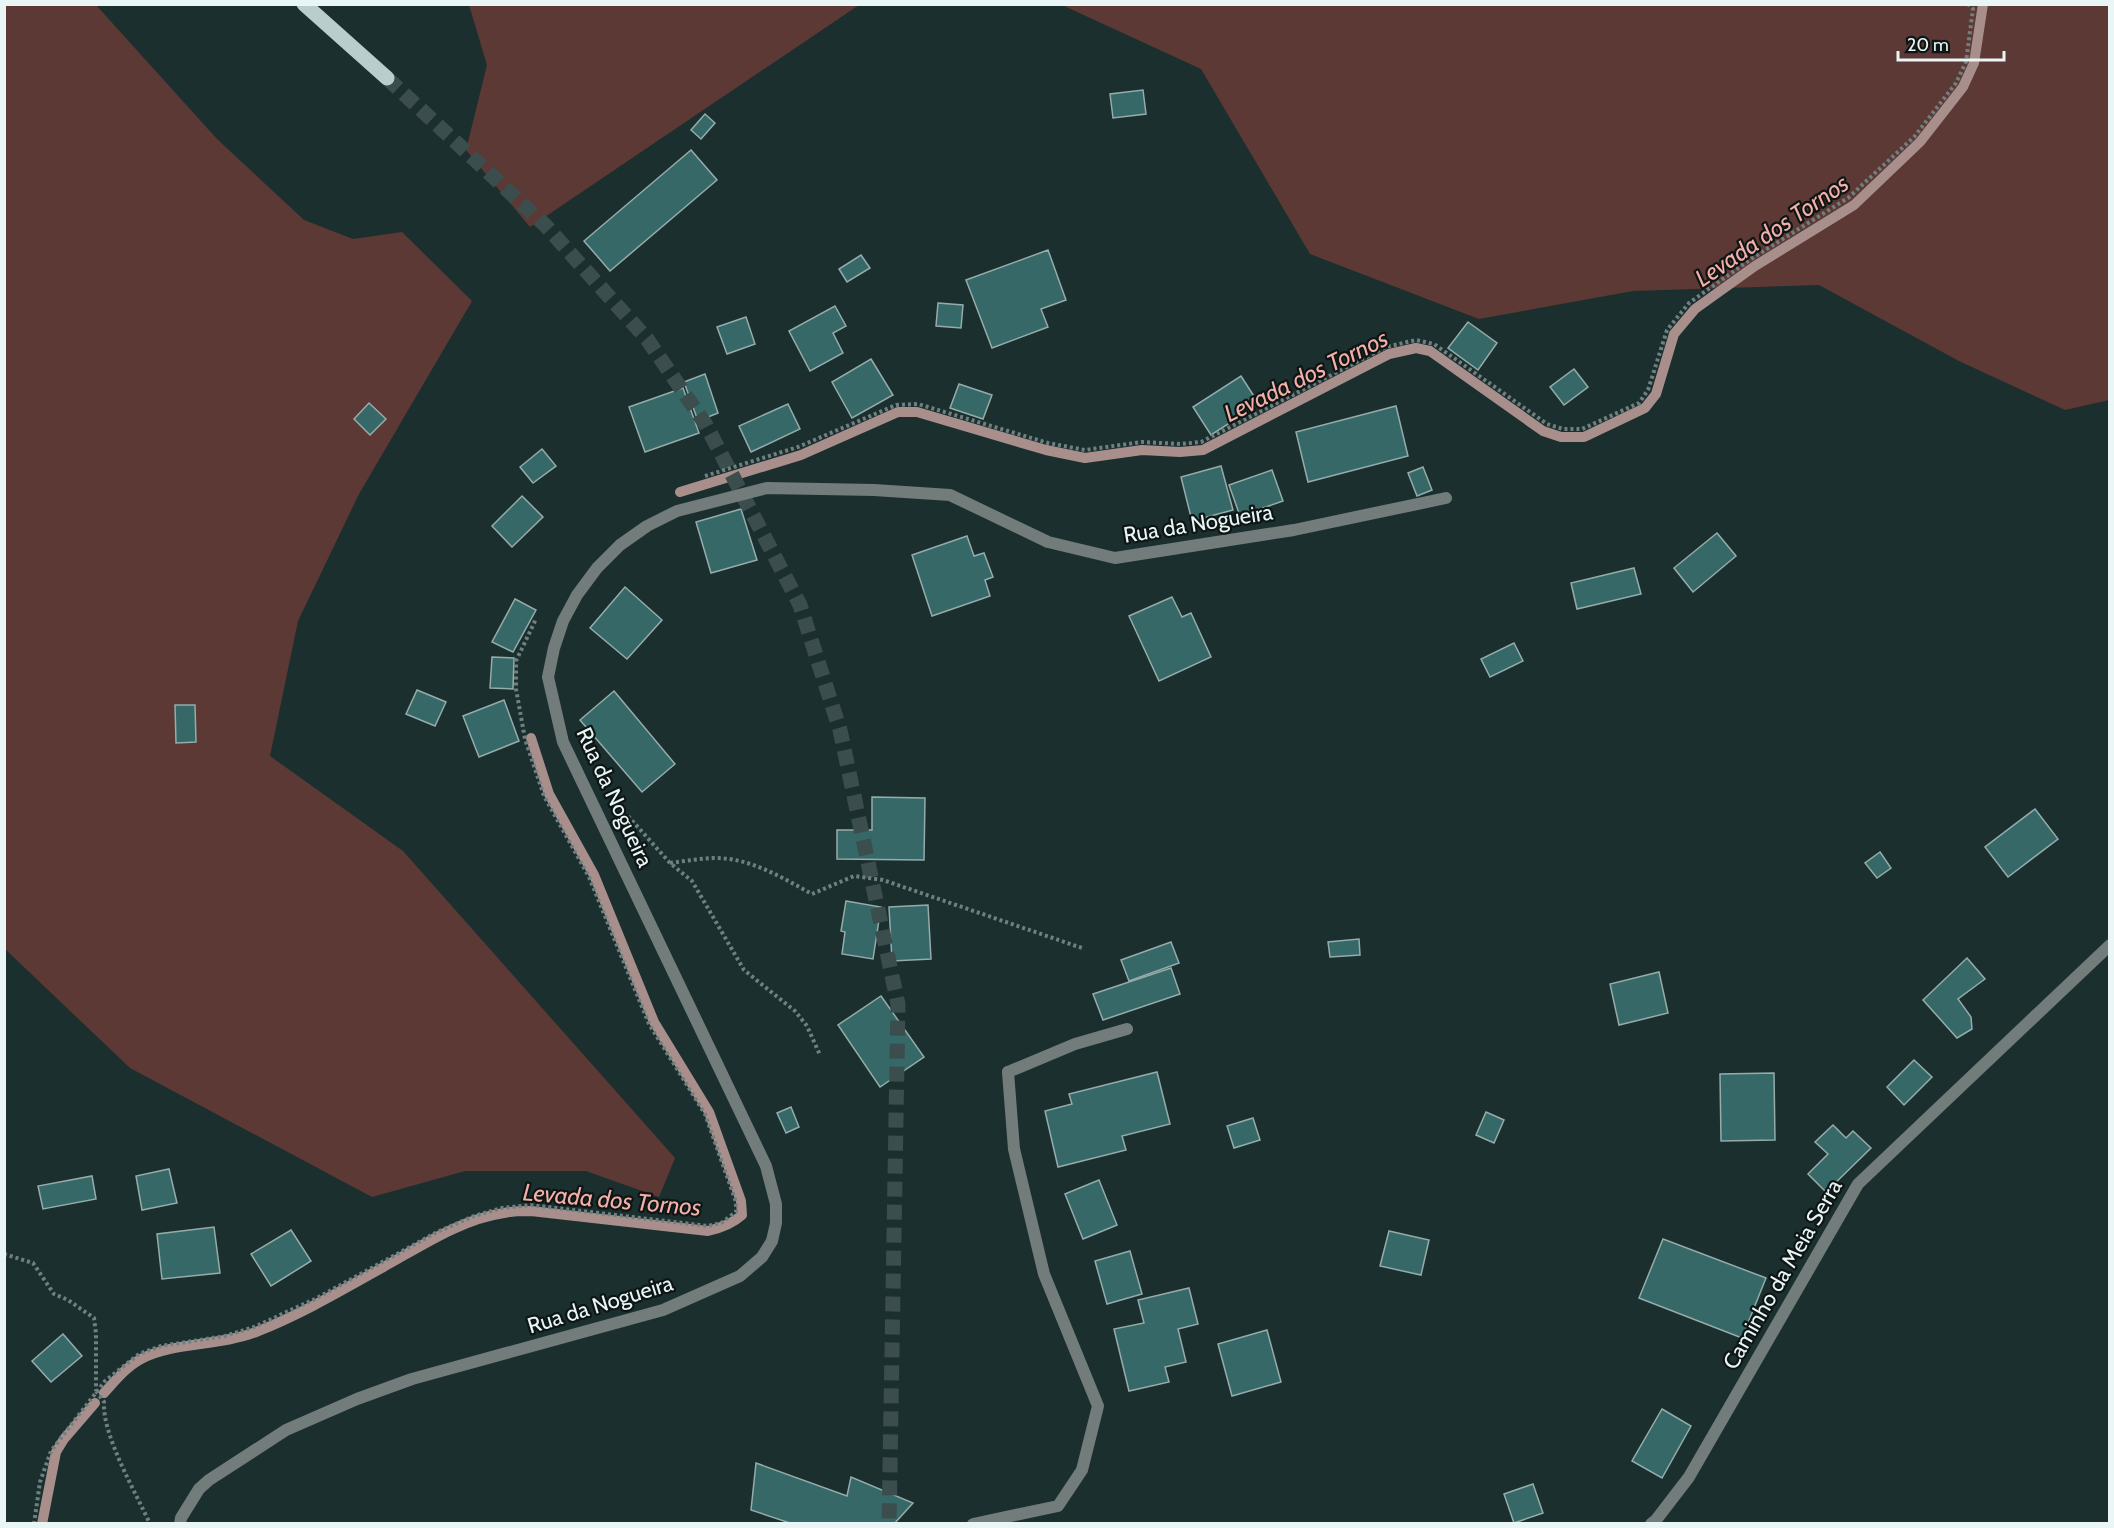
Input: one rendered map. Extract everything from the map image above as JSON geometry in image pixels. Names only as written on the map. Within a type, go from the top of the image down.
[{"type":"main road","points":[[304,4],[387,78]]},
{"type":"street","name":"Rua da Nogueira","points":[[180,1524],[181,1518],[199,1489],[209,1480],[286,1430],[357,1399],[412,1379],[663,1310],[740,1276],[762,1257],[772,1241],[776,1223],[776,1204],[766,1166],[563,742],[548,677],[563,621],[577,595],[597,568],[620,545],[647,526],[677,511],[767,488],[874,490],[950,495],[1048,542],[1115,558],[1294,530],[1446,498]]},
{"type":"street","name":"Caminho da Meia Serra","points":[[1651,1524],[1689,1477],[1858,1184],[2109,945]]},
{"type":"street","points":[[973,1524],[1058,1506],[1082,1470],[1098,1406],[1044,1274],[1014,1149],[1008,1072],[1076,1044],[1127,1029]]},
{"type":"path","points":[[879,412],[896,405],[918,404],[1048,442],[1085,450],[1142,442],[1180,444],[1201,442],[1386,346],[1416,340],[1434,344],[1547,424],[1563,429],[1582,429],[1640,403],[1648,390],[1667,330],[1689,303],[1751,259],[1848,198],[1914,137],[1956,83],[1966,62],[1973,9],[1968,4]]},
{"type":"path","points":[[34,1524],[40,1482],[51,1451],[96,1391],[117,1370],[139,1354],[161,1346],[225,1336],[254,1327],[315,1299],[437,1232],[474,1216],[502,1208],[531,1205],[708,1226],[721,1223],[736,1212],[736,1202],[705,1114],[649,1024],[589,877],[544,796],[525,739]]},
{"type":"path","points":[[626,814],[670,862],[692,881],[744,970],[795,1011],[807,1026],[820,1055]]},
{"type":"path","points":[[670,862],[714,858],[740,862],[769,870],[812,894],[854,876],[883,880],[1082,948]]},
{"type":"path","points":[[4,1254],[33,1263],[54,1294],[68,1300],[94,1318],[96,1391],[104,1402],[103,1415],[115,1447],[150,1524]]},
{"type":"shaded area","points":[[469,4],[859,5],[530,227],[466,150],[487,65]]},
{"type":"shaded area","points":[[4,5],[96,5],[217,139],[304,220],[353,239],[402,232],[472,301],[359,494],[298,621],[270,756],[403,851],[675,1158],[659,1197],[586,1171],[465,1171],[372,1197],[130,1068],[5,949]]},
{"type":"shaded area","points":[[1062,5],[2109,5],[2109,400],[2065,410],[1959,361],[1819,285],[1633,291],[1479,319],[1310,254],[1201,69]]},
{"type":"building","points":[[1143,90],[1146,114],[1113,118],[1110,94]]},
{"type":"building","points":[[705,114],[715,123],[701,139],[691,130]]},
{"type":"building","points":[[691,150],[717,180],[610,271],[584,241]]},
{"type":"building","points":[[1048,250],[1066,300],[1041,309],[1048,327],[992,348],[966,280]]},
{"type":"building","points":[[861,255],[870,268],[847,282],[839,269]]},
{"type":"building","points":[[938,303],[963,305],[961,328],[936,326]]},
{"type":"building","points":[[835,306],[846,326],[833,333],[843,353],[810,371],[789,331]]},
{"type":"building","points":[[746,317],[755,344],[727,354],[717,327]]},
{"type":"building","points":[[1468,322],[1497,343],[1478,370],[1448,348]]},
{"type":"building","points":[[871,359],[893,395],[852,418],[832,382]]},
{"type":"building","points":[[1574,369],[1588,387],[1564,405],[1550,387]]},
{"type":"building","points":[[705,374],[718,413],[698,421],[684,382]]},
{"type":"building","points":[[1241,376],[1259,404],[1211,435],[1193,407]]},
{"type":"building","points":[[959,384],[992,395],[983,419],[950,408]]},
{"type":"building","points":[[683,388],[699,433],[645,452],[629,407]]},
{"type":"building","points":[[369,403],[386,419],[370,435],[354,419]]},
{"type":"building","points":[[788,404],[800,429],[751,452],[739,426]]},
{"type":"building","points":[[1396,406],[1408,456],[1308,482],[1296,432]]},
{"type":"building","points":[[542,449],[556,466],[533,483],[520,467]]},
{"type":"building","points":[[1221,466],[1233,510],[1192,521],[1181,477]]},
{"type":"building","points":[[1423,467],[1432,490],[1417,496],[1408,473]]},
{"type":"building","points":[[1272,470],[1283,501],[1240,516],[1229,485]]},
{"type":"building","points":[[522,496],[543,517],[512,547],[492,526]]},
{"type":"building","points":[[741,509],[757,560],[711,573],[696,522]]},
{"type":"building","points":[[1717,533],[1736,556],[1693,592],[1674,568]]},
{"type":"building","points":[[967,536],[974,556],[984,553],[993,577],[985,580],[990,596],[932,616],[912,555]]},
{"type":"building","points":[[1634,568],[1641,594],[1577,609],[1571,583]]},
{"type":"building","points":[[625,587],[662,620],[627,659],[590,628]]},
{"type":"building","points":[[1172,597],[1182,617],[1191,613],[1211,657],[1159,681],[1129,616]]},
{"type":"building","points":[[515,599],[536,610],[513,652],[492,642]]},
{"type":"building","points":[[1514,643],[1523,661],[1490,677],[1481,659]]},
{"type":"building","points":[[492,657],[514,658],[513,689],[490,688]]},
{"type":"building","points":[[417,690],[446,702],[435,726],[406,714]]},
{"type":"building","points":[[614,691],[675,764],[642,792],[580,720]]},
{"type":"building","points":[[504,700],[519,741],[479,757],[463,716]]},
{"type":"building","points":[[175,705],[195,705],[196,742],[176,743]]},
{"type":"building","points":[[872,797],[925,798],[924,860],[837,859],[837,830],[872,830]]},
{"type":"building","points":[[2035,809],[2058,839],[2008,877],[1985,847]]},
{"type":"building","points":[[1880,852],[1891,868],[1877,878],[1865,863]]},
{"type":"building","points":[[846,901],[881,907],[873,959],[842,954],[845,932],[841,931]]},
{"type":"building","points":[[928,905],[931,959],[892,961],[889,907]]},
{"type":"building","points":[[1359,939],[1360,955],[1330,957],[1328,942]]},
{"type":"building","points":[[1171,942],[1179,963],[1129,981],[1121,960]]},
{"type":"building","points":[[1967,958],[1985,979],[1958,999],[1971,1017],[1972,1029],[1957,1038],[1923,1000]]},
{"type":"building","points":[[1171,968],[1180,994],[1103,1020],[1093,994]]},
{"type":"building","points":[[1659,972],[1668,1013],[1619,1025],[1610,984]]},
{"type":"building","points":[[881,996],[924,1057],[880,1087],[838,1025]]},
{"type":"building","points":[[1914,1060],[1932,1077],[1904,1105],[1887,1087]]},
{"type":"building","points":[[1157,1072],[1170,1124],[1122,1136],[1126,1150],[1058,1167],[1045,1111],[1072,1104],[1069,1094]]},
{"type":"building","points":[[1774,1073],[1775,1140],[1721,1141],[1720,1074]]},
{"type":"building","points":[[791,1107],[799,1127],[786,1133],[777,1113]]},
{"type":"building","points":[[1486,1112],[1504,1120],[1494,1143],[1476,1135]]},
{"type":"building","points":[[1253,1118],[1260,1140],[1234,1148],[1227,1126]]},
{"type":"building","points":[[1833,1125],[1846,1138],[1853,1131],[1871,1148],[1826,1192],[1808,1174],[1828,1154],[1815,1142]]},
{"type":"building","points":[[169,1169],[177,1203],[142,1210],[136,1176]]},
{"type":"building","points":[[92,1176],[96,1199],[43,1209],[38,1186]]},
{"type":"building","points":[[1099,1180],[1117,1225],[1083,1239],[1065,1194]]},
{"type":"building","points":[[214,1227],[220,1273],[162,1279],[157,1234]]},
{"type":"building","points":[[291,1230],[311,1261],[271,1286],[251,1254]]},
{"type":"building","points":[[1389,1231],[1429,1240],[1421,1275],[1380,1266]]},
{"type":"building","points":[[1663,1239],[1766,1278],[1742,1338],[1639,1298]]},
{"type":"building","points":[[1130,1251],[1142,1294],[1107,1304],[1095,1261]]},
{"type":"building","points":[[1189,1288],[1198,1324],[1178,1329],[1186,1362],[1165,1367],[1169,1382],[1129,1391],[1114,1329],[1144,1323],[1138,1300]]},
{"type":"building","points":[[1267,1330],[1281,1382],[1232,1396],[1218,1344]]},
{"type":"building","points":[[63,1334],[82,1356],[51,1382],[32,1361]]},
{"type":"building","points":[[1662,1409],[1691,1426],[1662,1478],[1632,1461]]},
{"type":"building","points":[[756,1463],[847,1496],[851,1477],[913,1503],[894,1524],[793,1524],[751,1510]]},
{"type":"building","points":[[1533,1484],[1543,1513],[1514,1523],[1504,1494]]},
{"type":"waterway","name":"Levada dos Tornos","points":[[680,492],[801,455],[898,412],[917,412],[1046,450],[1085,458],[1142,450],[1180,452],[1203,450],[1389,354],[1416,348],[1430,351],[1543,431],[1561,437],[1584,437],[1645,408],[1656,394],[1674,334],[1695,309],[1755,266],[1854,205],[1920,142],[1963,87],[1974,63],[1983,4]]},
{"type":"waterway","name":"Levada dos Tornos","points":[[104,1393],[126,1370],[141,1359],[167,1350],[228,1340],[256,1332],[323,1301],[443,1234],[488,1216],[531,1211],[708,1231],[726,1225],[742,1215],[741,1201],[709,1112],[654,1022],[594,875],[549,794],[531,738]]},
{"type":"waterway","name":"Levada dos Tornos","points":[[42,1524],[56,1452],[64,1439],[95,1403]]},
{"type":"tunnel","points":[[387,78],[545,225],[647,339],[706,425],[800,605],[840,730],[898,1004],[889,1524]]}]
